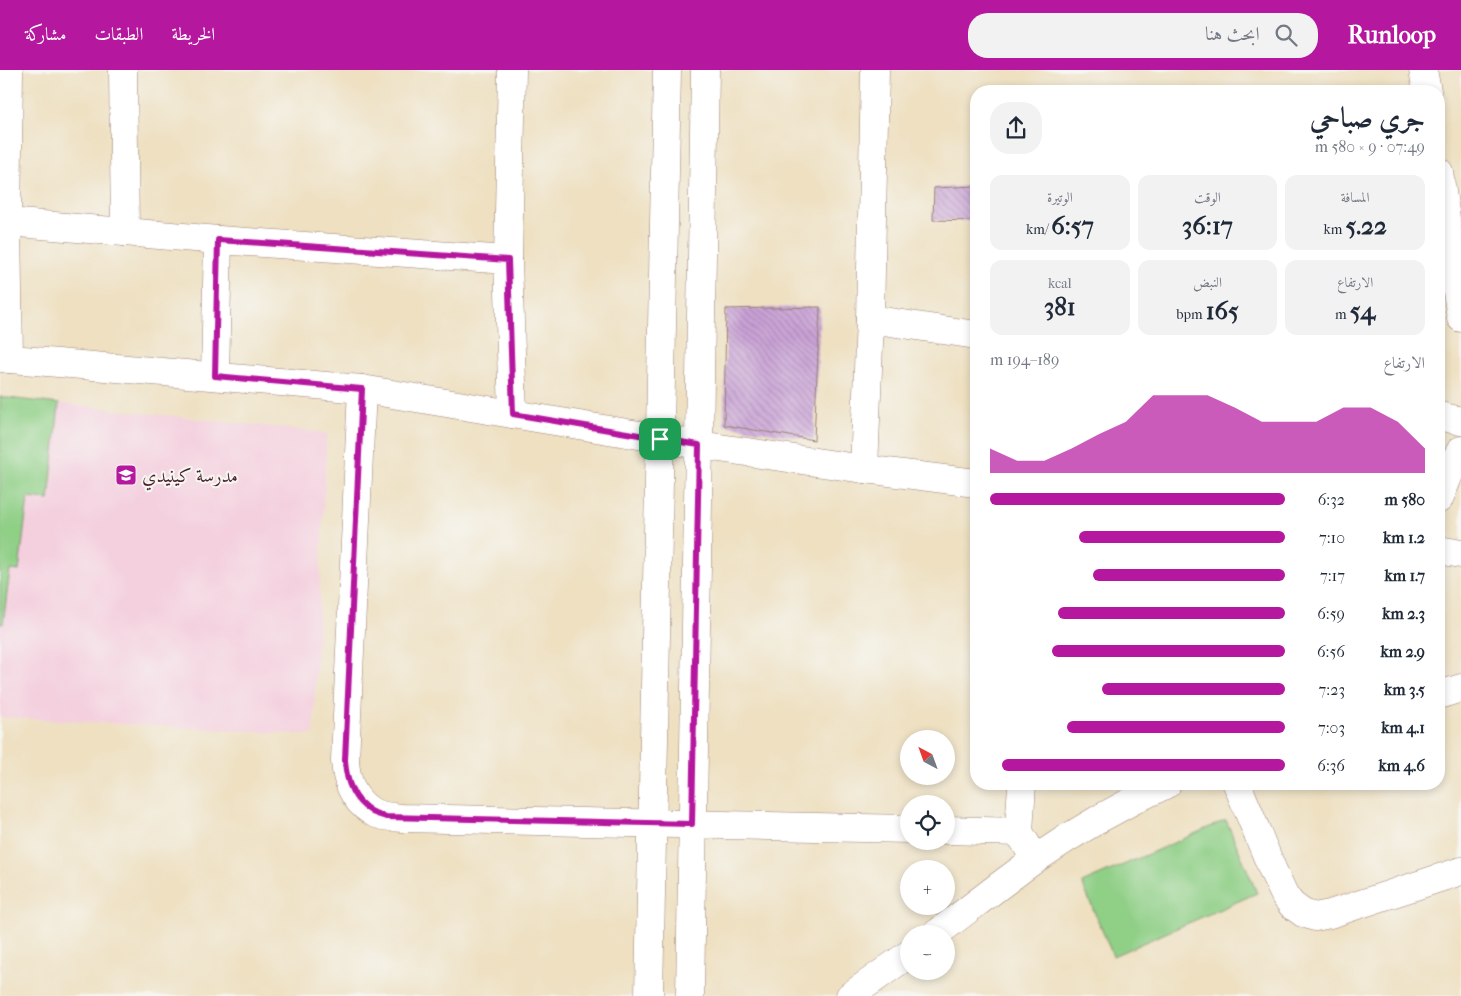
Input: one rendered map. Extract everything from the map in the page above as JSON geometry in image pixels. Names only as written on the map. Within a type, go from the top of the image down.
[{"type":"street","points":[[9,70],[5,359],[362,389],[699,445],[970,482]]},
{"type":"street","points":[[123,70],[125,232]]},
{"type":"street","points":[[512,70],[508,260],[513,414]]},
{"type":"street","points":[[649,996],[667,70]]},
{"type":"street","points":[[690,996],[706,70]]},
{"type":"street","points":[[864,469],[870,319],[875,70]]},
{"type":"street","points":[[1423,70],[1425,85]]},
{"type":"street","points":[[1445,212],[1461,318]]},
{"type":"street","points":[[7,222],[218,240],[508,260]]},
{"type":"street","points":[[215,376],[218,240]]},
{"type":"street","points":[[870,319],[970,334]]},
{"type":"street","points":[[362,389],[345,760],[346,772],[351,788],[360,802],[372,812],[386,817],[900,829]]},
{"type":"street","points":[[1445,417],[1461,421]]},
{"type":"street","points":[[1445,484],[1461,450]]},
{"type":"street","points":[[1445,551],[1461,554]]},
{"type":"street","points":[[1445,694],[1461,688]]},
{"type":"street","points":[[1022,790],[1019,832],[1035,859]]},
{"type":"street","points":[[948,925],[1035,859],[1084,828],[1134,799],[1154,790]]},
{"type":"street","points":[[1239,790],[1285,896],[1303,914],[1315,917],[1330,914],[1461,871]]},
{"type":"street","points":[[955,830],[1019,832]]},
{"type":"street","points":[[850,996],[900,960]]},
{"type":"shaded area","points":[[0,397],[327,433],[313,735],[0,717]]},
{"type":"green space","points":[[0,397],[59,404],[49,500],[28,498],[19,571],[10,570],[3,624],[0,624]]},
{"type":"green space","points":[[1226,820],[1257,893],[1113,956],[1082,883]]},
{"type":"building","points":[[970,186],[970,221],[933,220],[934,188]]},
{"type":"building","points":[[820,307],[814,440],[724,425],[726,309]]},
{"type":"place","name":"مدرسة كينيدي","points":[[126,475]]},
{"type":"route","points":[[218,240],[508,260],[513,414],[660,439],[699,445],[692,824],[402,818],[386,817],[372,812],[360,802],[351,788],[346,772],[345,760],[362,389],[215,376],[218,240]]}]
